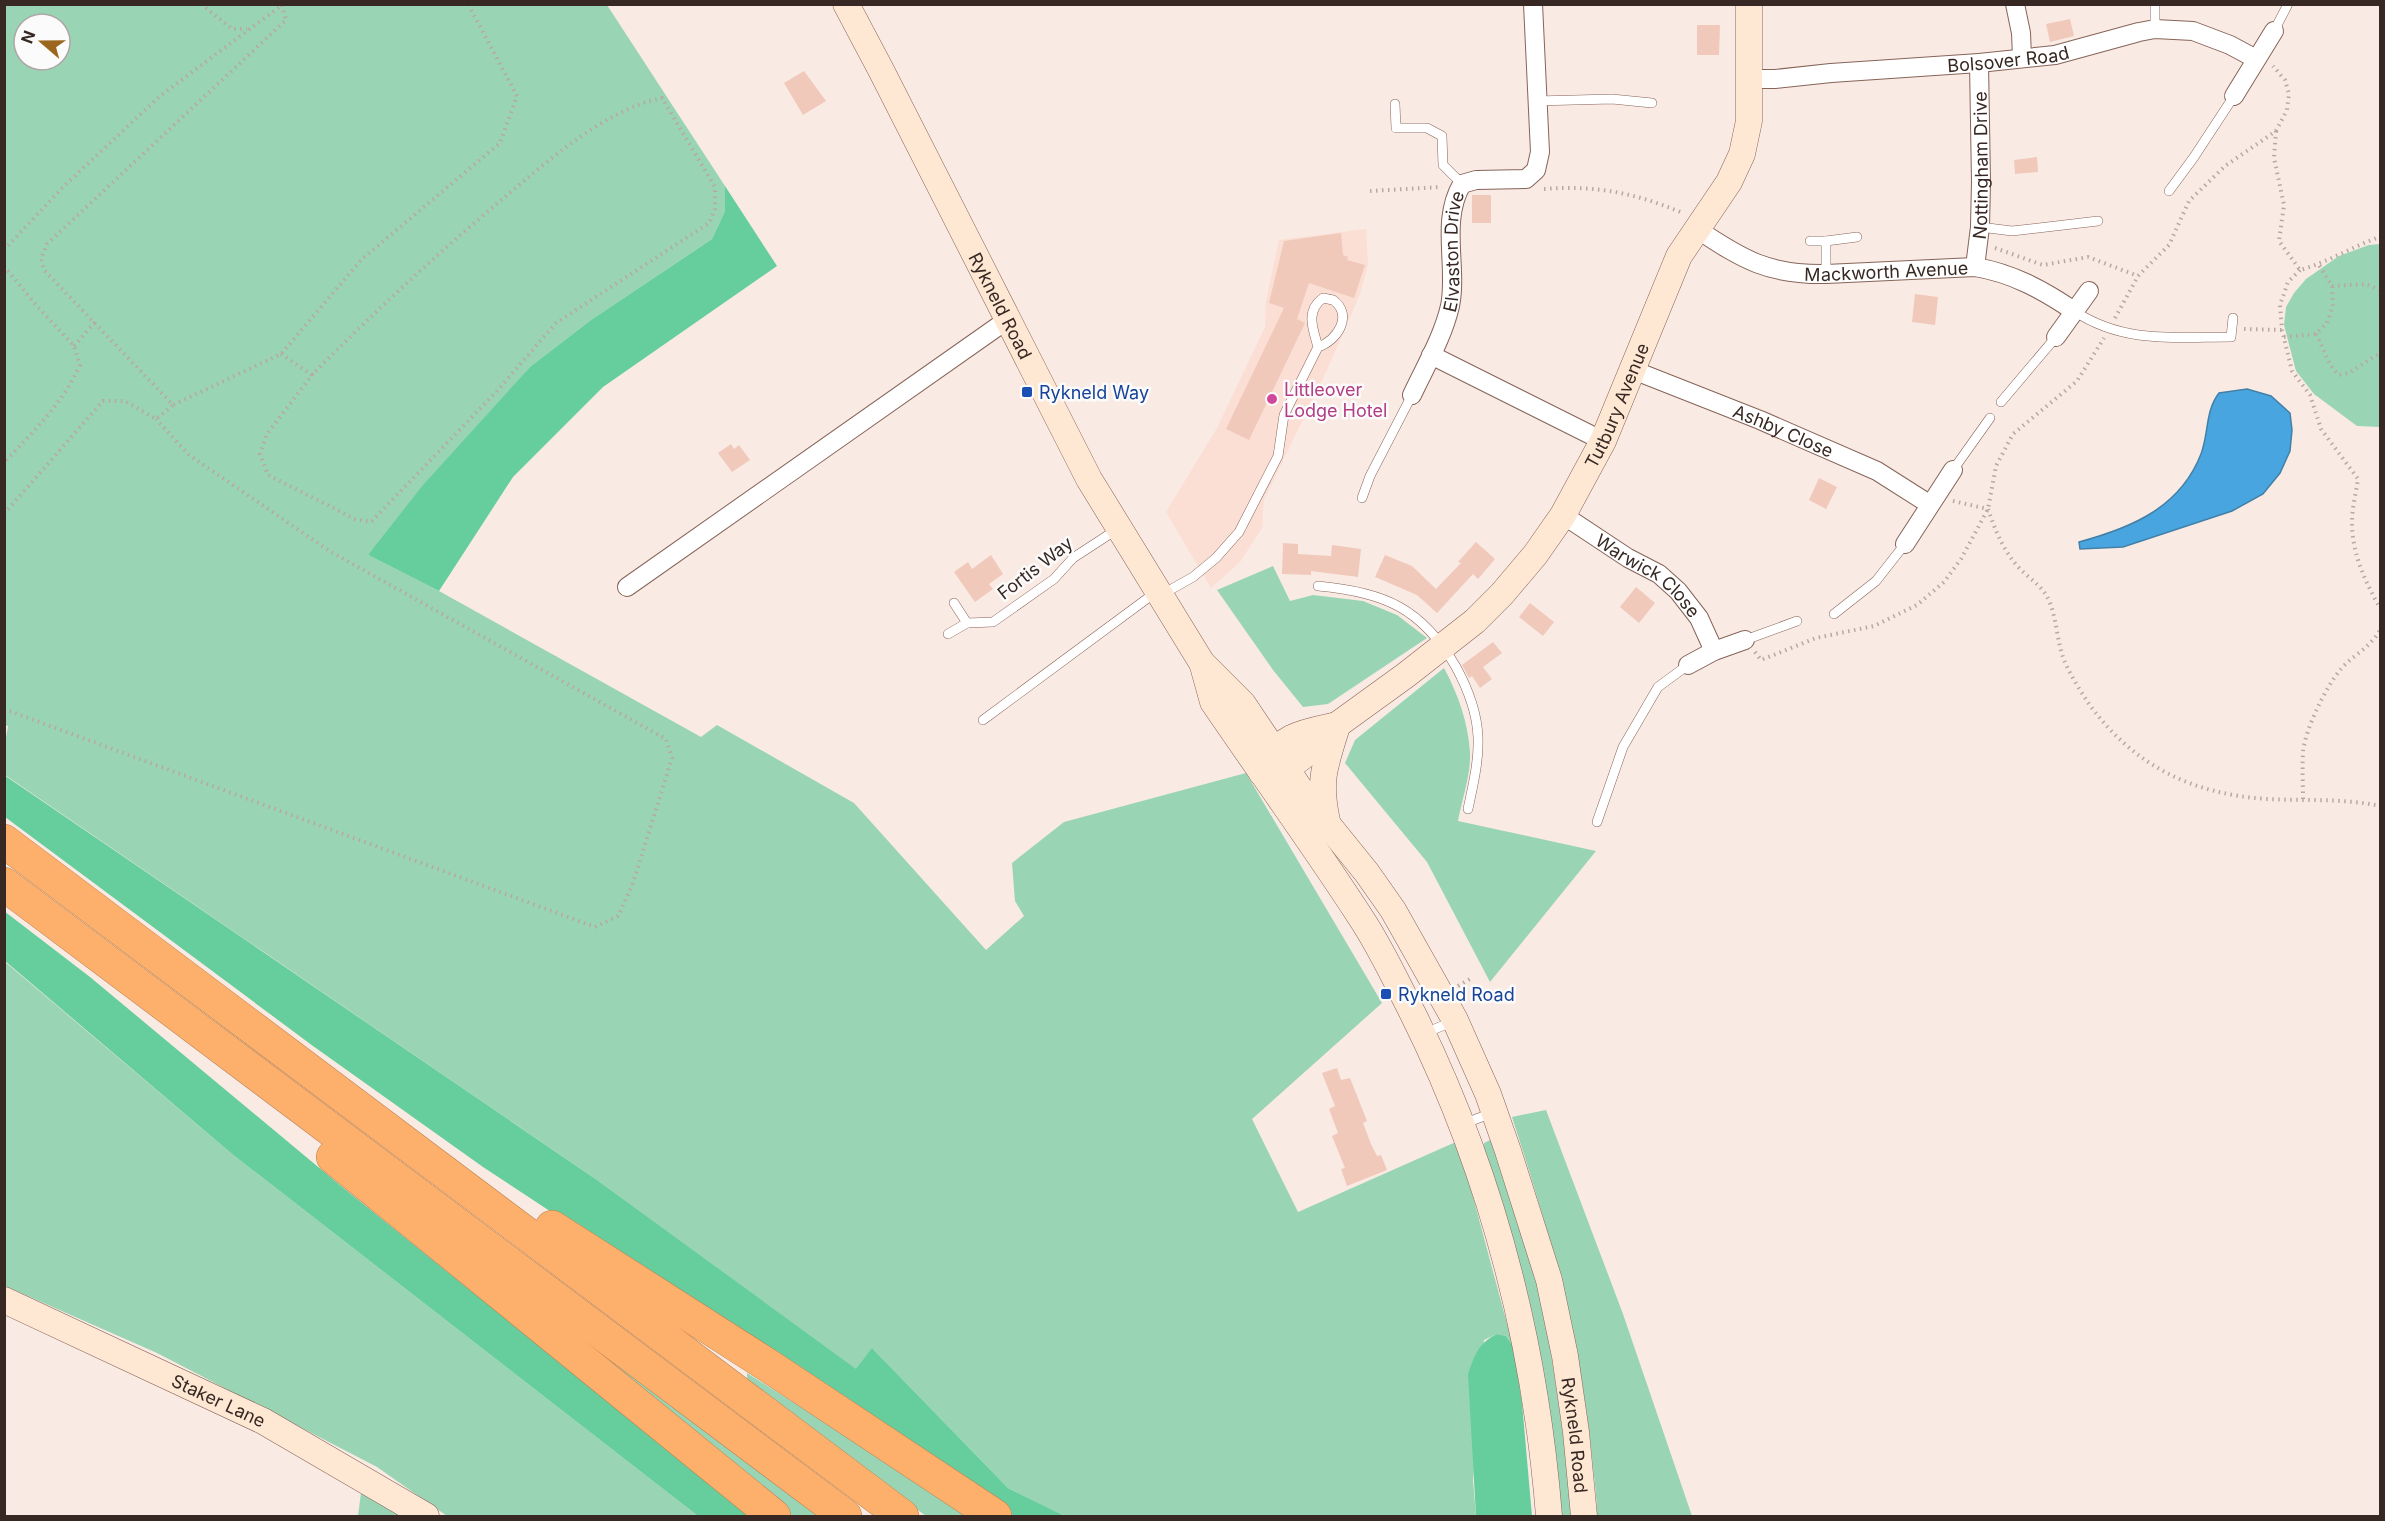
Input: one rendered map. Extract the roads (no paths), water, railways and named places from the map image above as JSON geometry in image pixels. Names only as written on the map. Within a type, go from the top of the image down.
[{"type":"highway","points":[[4,841],[902,1516]]},
{"type":"highway","points":[[4,884],[845,1516]]},
{"type":"highway","points":[[113,964],[214,1060],[774,1516]]},
{"type":"highway","points":[[392,1132],[528,1212],[769,1366],[995,1516]]},
{"type":"street","name":"Rykneld Road","points":[[846,4],[1089,479],[1202,663],[1243,704],[1274,764],[1362,919],[1423,1034],[1447,1085],[1478,1168],[1500,1237],[1530,1358],[1540,1426],[1549,1516]]},
{"type":"street","name":"Elvaston Drive","points":[[1412,395],[1431,356],[1450,305],[1452,219],[1455,197],[1460,187],[1476,180],[1526,179],[1536,170],[1540,152],[1533,4]]},
{"type":"street","name":"Tutbury Avenue","points":[[1274,764],[1298,733],[1337,725],[1475,621],[1502,594],[1535,555],[1563,515],[1603,441],[1679,256],[1730,182],[1742,154],[1749,121],[1749,4]]},
{"type":"street","points":[[2015,4],[2021,33],[2022,57]]},
{"type":"street","name":"Bolsover Road","points":[[1749,79],[1775,79],[2055,55],[2155,29],[2193,31],[2230,45],[2256,60]]},
{"type":"street","points":[[2234,96],[2274,30]]},
{"type":"street","name":"Nottingham Drive","points":[[1975,267],[1979,235],[1979,63]]},
{"type":"street","name":"Mackworth Avenue","points":[[1700,225],[1751,262],[1774,270],[1826,274],[1975,267],[1996,270],[2026,282],[2074,311]]},
{"type":"street","points":[[2056,337],[2089,291]]},
{"type":"street","points":[[627,587],[1007,320]]},
{"type":"street","points":[[1431,356],[1603,441]]},
{"type":"street","name":"Ashby Close","points":[[1633,370],[1760,420],[1877,471],[1932,500]]},
{"type":"street","points":[[1905,544],[1953,470]]},
{"type":"street","name":"Warwick Close","points":[[1563,515],[1665,580],[1678,591],[1699,618],[1714,651]]},
{"type":"street","points":[[1688,665],[1714,651],[1745,640]]},
{"type":"street","points":[[1327,822],[1322,797],[1322,779],[1337,725]]},
{"type":"street","name":"Rykneld Road","points":[[1274,764],[1327,822],[1393,910],[1455,1020],[1494,1113],[1527,1204],[1549,1280],[1565,1356],[1576,1431],[1584,1516]]},
{"type":"street","name":"Staker Lane","points":[[4,1300],[263,1421],[426,1516]]},
{"type":"lane","points":[[2155,4],[2155,29]]},
{"type":"lane","points":[[2274,30],[2288,4]]},
{"type":"lane","points":[[2169,191],[2234,96]]},
{"type":"lane","points":[[1536,101],[1612,99],[1652,103]]},
{"type":"lane","points":[[1395,104],[1396,128],[1427,128],[1442,136],[1443,165],[1460,187]]},
{"type":"lane","points":[[1979,235],[2098,221]]},
{"type":"lane","points":[[1810,240],[1826,241],[1857,237]]},
{"type":"lane","points":[[1826,241],[1826,274]]},
{"type":"lane","points":[[983,720],[1160,593],[1193,577],[1216,558],[1239,532],[1278,456],[1284,415],[1318,347],[1311,322],[1316,303],[1323,298],[1334,300],[1342,309],[1343,320],[1329,344],[1318,347]]},
{"type":"lane","points":[[2074,311],[2109,330],[2142,337],[2231,338],[2233,318]]},
{"type":"lane","points":[[2001,402],[2056,337]]},
{"type":"lane","name":"Elvaston Drive","points":[[1362,498],[1370,476],[1412,395]]},
{"type":"lane","points":[[1953,470],[1990,418]]},
{"type":"lane","name":"Fortis Way","points":[[948,634],[967,623],[993,622],[1054,579],[1073,558],[1119,527]]},
{"type":"lane","points":[[1834,614],[1876,581],[1905,544]]},
{"type":"lane","points":[[1318,586],[1370,593],[1398,606],[1423,622],[1444,646],[1473,702],[1478,736],[1477,771],[1468,809]]},
{"type":"lane","points":[[954,603],[967,623]]},
{"type":"lane","points":[[1745,640],[1797,621]]},
{"type":"lane","points":[[1598,822],[1623,747],[1658,687],[1688,665]]},
{"type":"lane","points":[[1423,1034],[1455,1020]]},
{"type":"lane","points":[[1461,1124],[1494,1113]]},
{"type":"water","points":[[2247,389],[2271,396],[2290,413],[2292,430],[2290,451],[2280,473],[2263,494],[2232,511],[2123,547],[2080,549],[2079,542],[2135,522],[2167,502],[2192,473],[2201,454],[2211,407],[2219,393]]},
{"type":"place","name":"Rykneld Way","points":[[1027,392]]},
{"type":"place","name":"Littleover Lodge Hotel","points":[[1272,399]]},
{"type":"place","name":"Rykneld Road","points":[[1386,994]]}]
